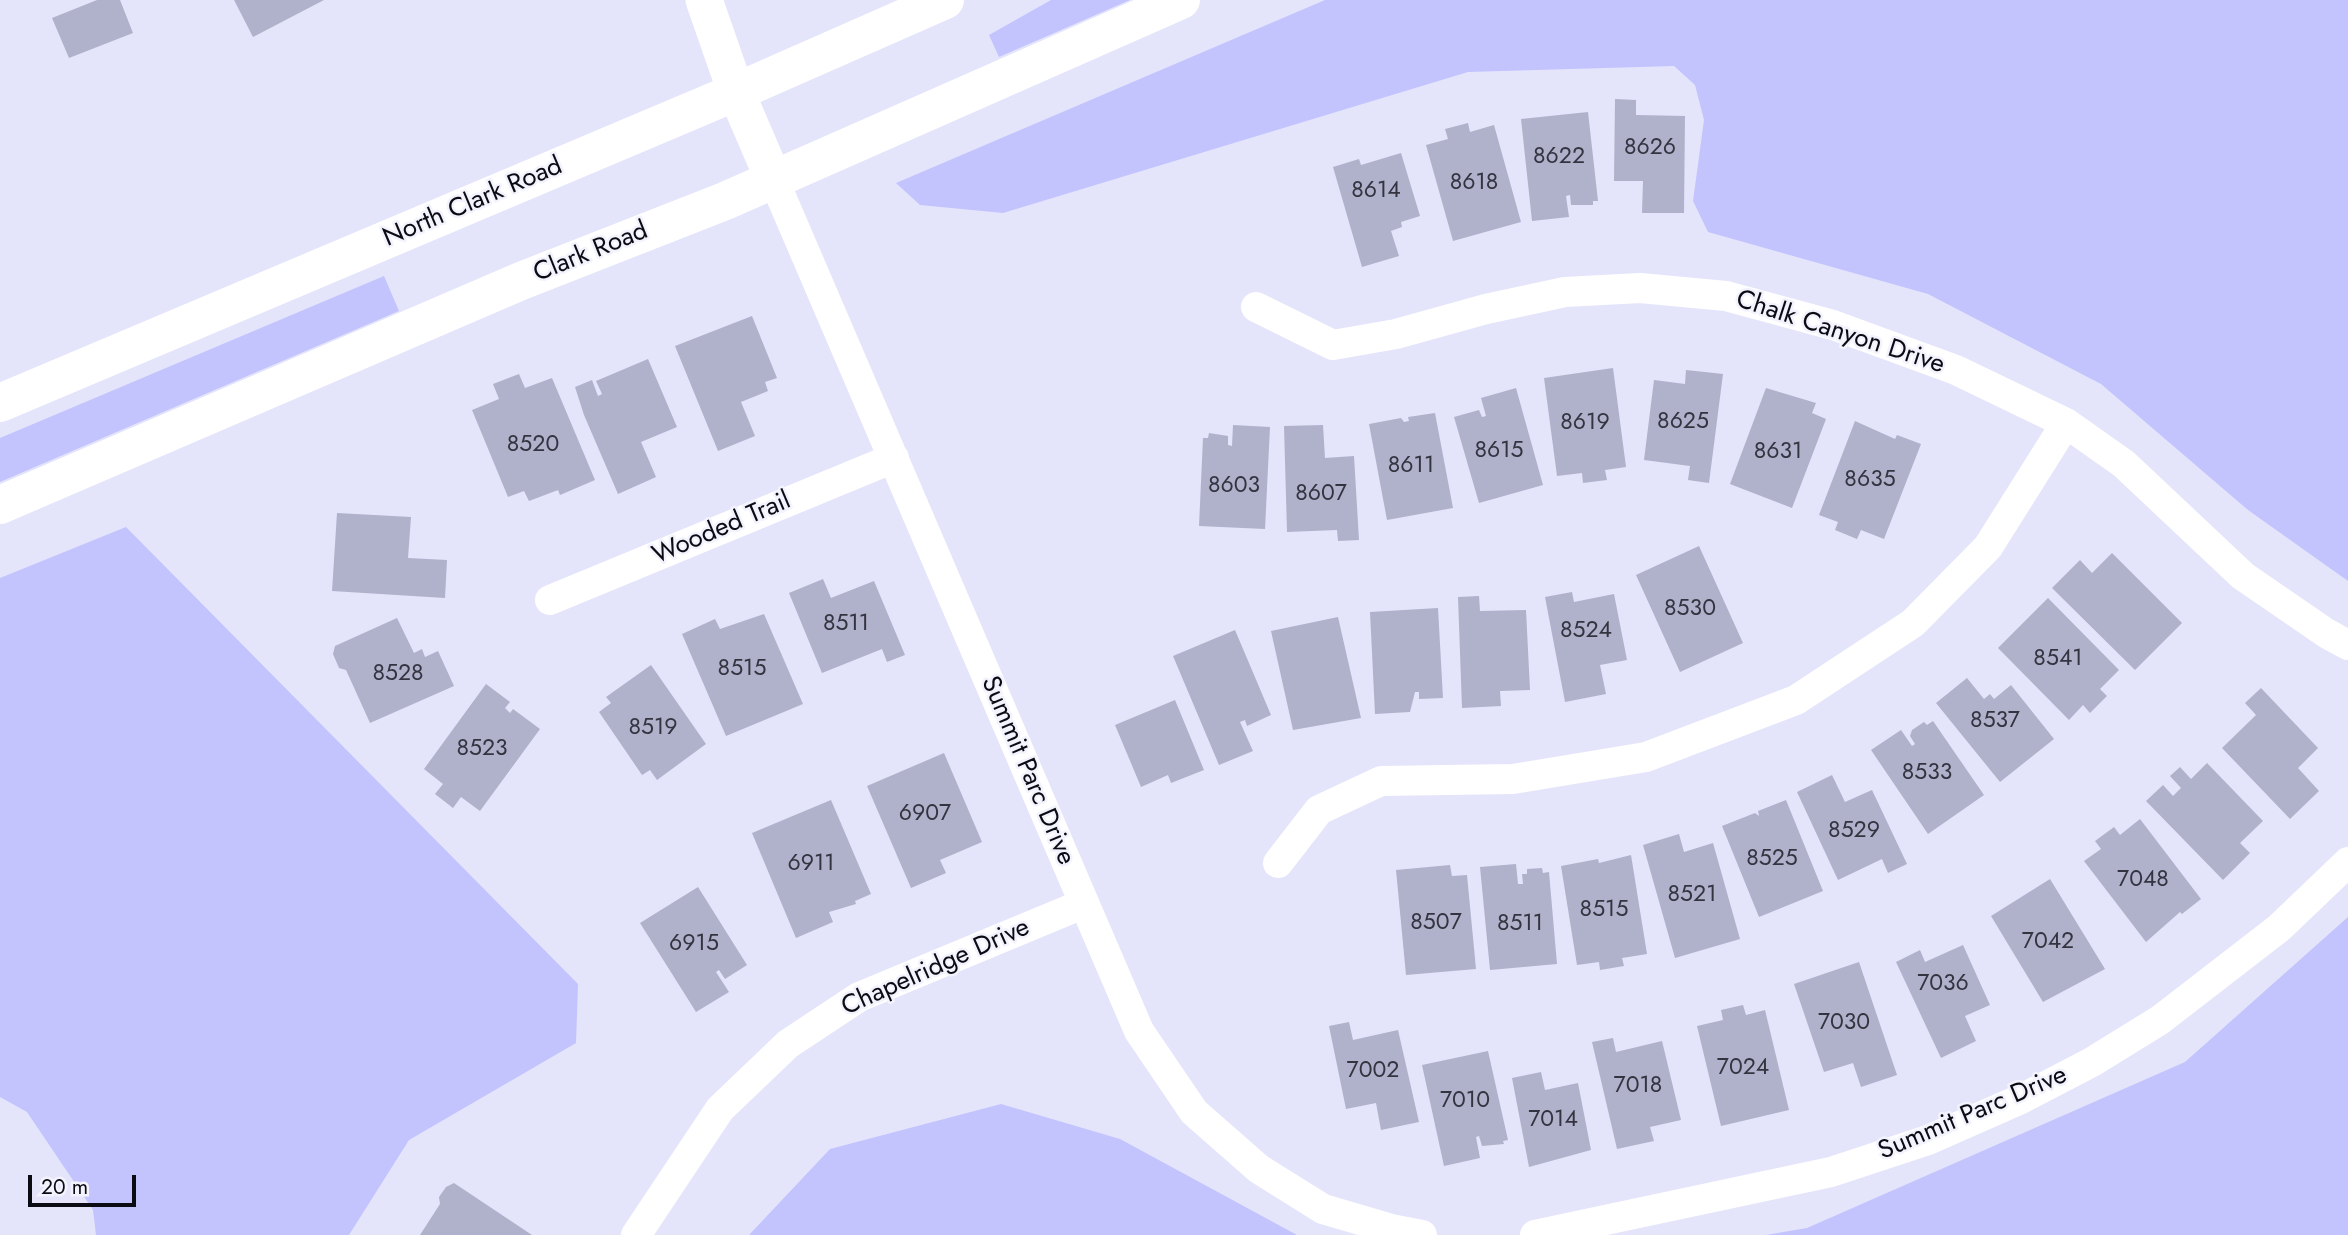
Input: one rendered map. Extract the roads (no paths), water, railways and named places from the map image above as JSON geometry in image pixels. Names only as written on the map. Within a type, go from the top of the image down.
[{"type":"main road","name":"North Clark Road","points":[[0,403],[736,92],[945,0]]},
{"type":"main road","name":"Clark Road","points":[[0,505],[521,281],[725,201],[1181,0]]},
{"type":"street","points":[[704,0],[736,92],[772,178]]},
{"type":"street","name":"Summit Parc Drive","points":[[772,178],[1139,1031],[1194,1112],[1259,1169],[1323,1209],[1422,1235]]},
{"type":"street","name":"Chalk Canyon Drive","points":[[1256,307],[1333,345],[1396,334],[1486,309],[1565,292],[1640,288],[1726,296],[1833,325],[1956,370],[2066,423],[2124,464],[2243,576],[2348,645]]},
{"type":"street","points":[[1278,863],[1319,810],[1381,780],[1513,779],[1646,757],[1796,701],[1913,623],[1988,547],[2066,423]]},
{"type":"street","name":"Wooded Trail","points":[[550,600],[894,458]]},
{"type":"street","name":"Summit Parc Drive","points":[[1535,1235],[1831,1172],[1928,1140],[2021,1099],[2092,1062],[2160,1020],[2279,928],[2348,862]]},
{"type":"street","name":"Chapelridge Drive","points":[[636,1235],[720,1109],[788,1044],[859,997],[1083,904]]}]
